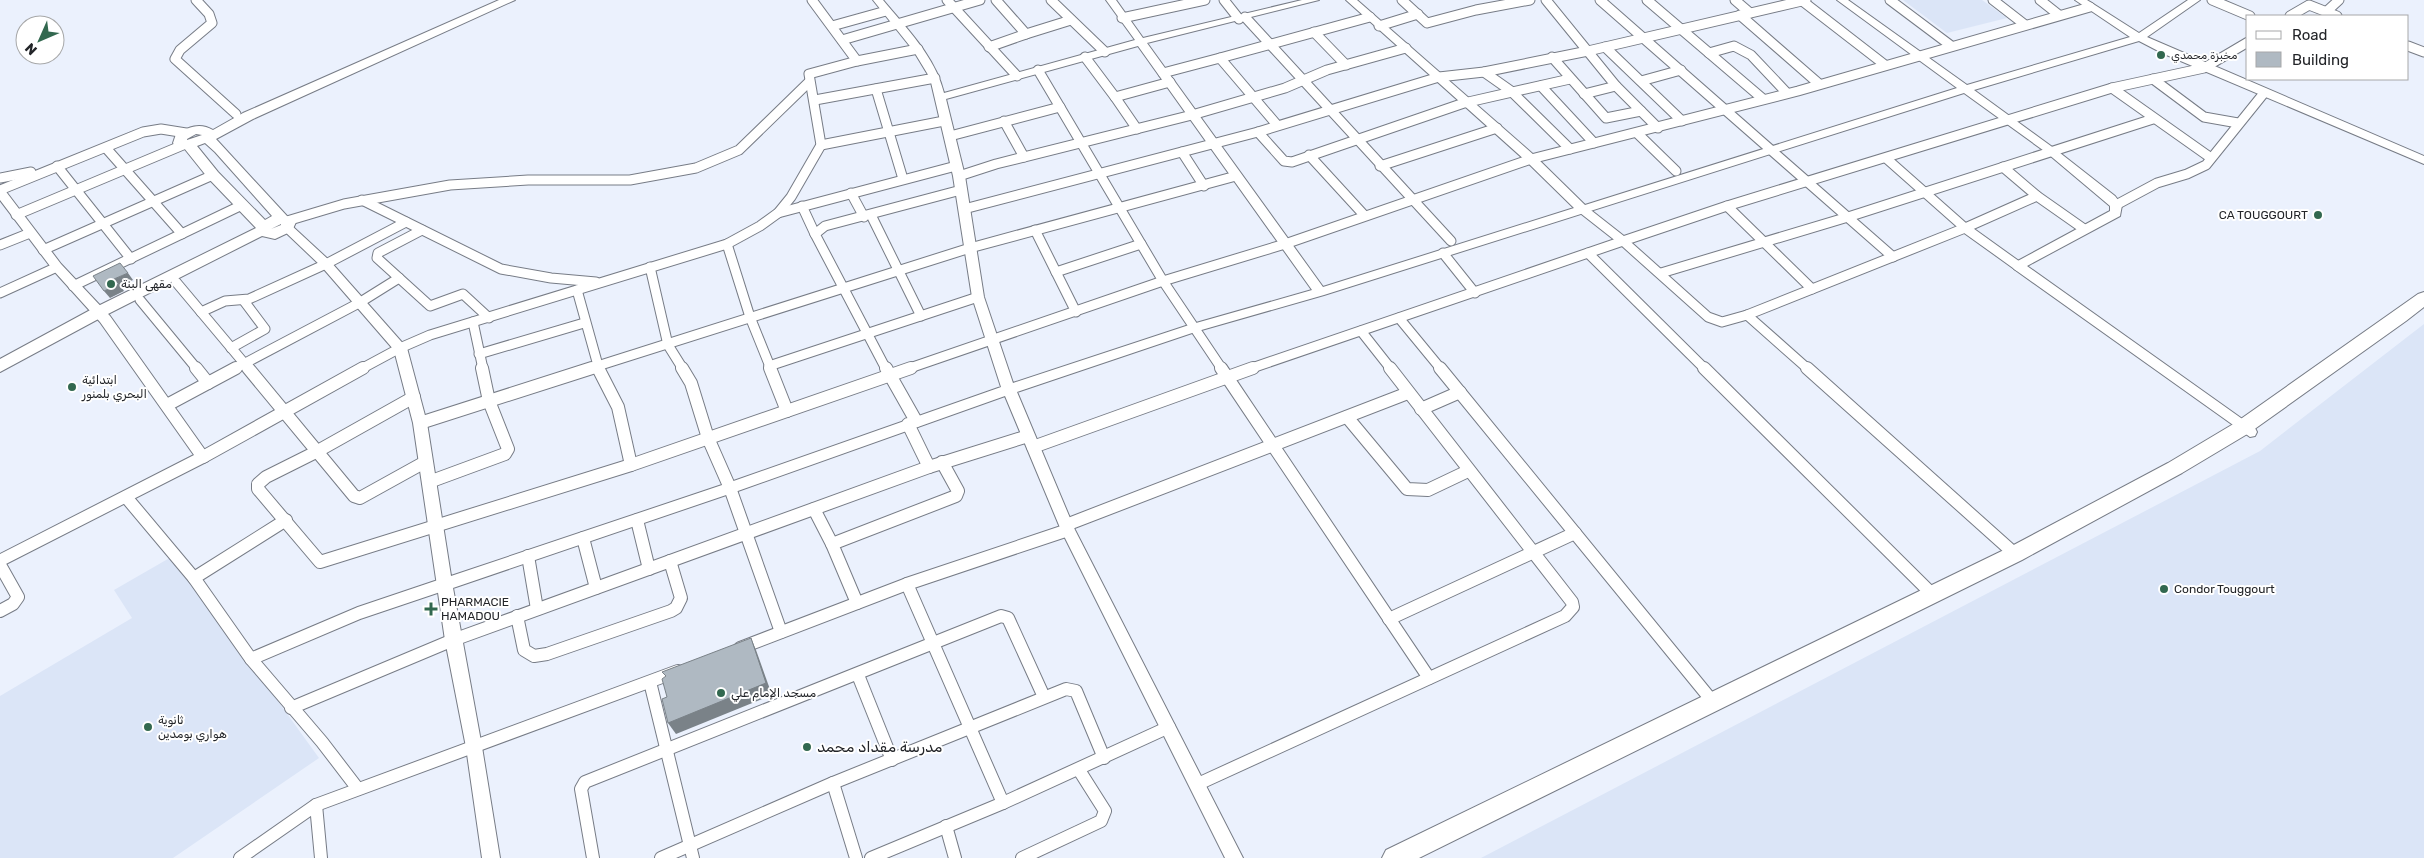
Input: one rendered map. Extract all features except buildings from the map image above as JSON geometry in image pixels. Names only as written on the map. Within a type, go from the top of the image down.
[{"type":"main road","points":[[205,134],[236,114],[493,0]]},
{"type":"main road","points":[[266,230],[214,175],[186,141],[248,116],[509,0]]},
{"type":"main road","points":[[0,366],[102,316],[266,230],[285,223],[205,134]]},
{"type":"main road","points":[[0,375],[102,316],[176,282],[266,230]]},
{"type":"main road","points":[[1394,858],[2015,554],[2246,430],[2424,298]]},
{"type":"main road","points":[[1419,858],[2022,560],[2246,430],[2424,307]]},
{"type":"street","points":[[196,0],[209,14],[212,23],[180,50],[175,59],[236,114]]},
{"type":"street","points":[[812,0],[857,61]]},
{"type":"street","points":[[947,0],[1017,76]]},
{"type":"street","points":[[842,40],[980,0]]},
{"type":"street","points":[[996,0],[1026,34]]},
{"type":"street","points":[[1051,0],[1105,52]]},
{"type":"street","points":[[1111,0],[1122,18],[1167,77],[1318,289]]},
{"type":"street","points":[[1158,0],[1164,8]]},
{"type":"street","points":[[1122,18],[1206,0]]},
{"type":"street","points":[[1224,0],[1304,81],[1380,166],[1451,241]]},
{"type":"street","points":[[940,97],[1140,42],[1314,0]]},
{"type":"street","points":[[1351,0],[1497,128],[1578,205],[1661,273],[1708,317],[1715,320],[1722,322],[1747,315],[1965,228],[2037,196]]},
{"type":"street","points":[[1402,0],[1427,23],[1476,10],[1530,0]]},
{"type":"street","points":[[1467,0],[1476,10]]},
{"type":"street","points":[[1546,0],[1616,86],[1658,128]]},
{"type":"street","points":[[1600,0],[1681,70],[1723,110],[1893,256]]},
{"type":"street","points":[[1647,0],[1763,98]]},
{"type":"street","points":[[1735,0],[1745,14],[1818,83]]},
{"type":"street","points":[[964,209],[1258,132],[1438,77],[1484,72],[1588,51],[1803,0],[1885,65]]},
{"type":"street","points":[[1842,0],[2051,151],[2116,205]]},
{"type":"street","points":[[1890,0],[1950,45]]},
{"type":"street","points":[[1993,0],[2024,24]]},
{"type":"street","points":[[2040,0],[2060,15]]},
{"type":"street","points":[[2080,0],[2134,36],[2204,68],[2424,160]]},
{"type":"street","points":[[2134,36],[2182,0]]},
{"type":"street","points":[[251,658],[359,613],[730,488],[912,422],[1194,328],[1318,289],[1451,241],[1578,205],[2134,36],[2195,0]]},
{"type":"street","points":[[2212,0],[2248,15]]},
{"type":"street","points":[[2326,12],[2339,0]]},
{"type":"street","points":[[832,26],[882,5],[918,49],[934,78],[959,177],[978,297],[1009,390],[1067,527],[1234,858]]},
{"type":"street","points":[[2292,15],[2307,6],[2334,15]]},
{"type":"street","points":[[414,396],[316,452],[266,477],[258,484],[258,489],[320,562],[630,465],[992,342],[1163,281],[1285,244],[1364,215],[1531,159],[1637,134],[2090,7]]},
{"type":"street","points":[[1379,26],[1418,14]]},
{"type":"street","points":[[1115,98],[1220,58],[1370,17]]},
{"type":"street","points":[[989,47],[1071,20]]},
{"type":"street","points":[[1314,32],[1346,65]]},
{"type":"street","points":[[291,708],[453,640],[929,466],[1031,442],[1727,206],[1808,183],[2112,88],[2204,68],[2246,43]]},
{"type":"street","points":[[1709,53],[1734,46],[1751,55],[1786,92]]},
{"type":"street","points":[[2409,46],[2424,52]]},
{"type":"street","points":[[1605,47],[1682,121]]},
{"type":"street","points":[[816,234],[819,229],[825,226],[868,216],[959,177],[1024,157],[1253,97],[1304,81],[1327,70],[1406,48]]},
{"type":"street","points":[[0,561],[284,414],[400,348],[446,329],[489,318],[727,244],[760,226],[778,213],[792,197],[821,145],[815,100],[809,82],[809,74],[814,70],[918,49]]},
{"type":"street","points":[[1085,57],[1137,128]]},
{"type":"street","points":[[1552,57],[1570,80],[1608,118],[1622,137]]},
{"type":"street","points":[[1220,58],[1277,125]]},
{"type":"street","points":[[1038,70],[1163,281],[1429,678]]},
{"type":"street","points":[[1640,81],[1681,70]]},
{"type":"street","points":[[1608,76],[1629,71]]},
{"type":"street","points":[[1484,72],[1510,91],[1570,149]]},
{"type":"street","points":[[815,100],[934,78]]},
{"type":"street","points":[[1258,132],[1284,161],[1292,162],[1355,138],[1468,102],[1510,91],[1570,80]]},
{"type":"street","points":[[2153,80],[2204,117],[2238,123]]},
{"type":"street","points":[[491,858],[474,747],[453,640],[420,423],[400,348],[326,264],[285,223],[362,200],[460,184],[528,180],[630,180],[696,168],[739,150],[809,82]]},
{"type":"street","points":[[1541,86],[1594,143]]},
{"type":"street","points":[[1584,94],[1616,86]]},
{"type":"street","points":[[2112,88],[2153,119],[2211,158]]},
{"type":"street","points":[[876,89],[887,132],[903,179]]},
{"type":"street","points":[[2116,205],[2157,182],[2201,168],[2227,140],[2238,123],[2264,93]]},
{"type":"street","points":[[950,136],[1060,107]]},
{"type":"street","points":[[1608,118],[1641,111]]},
{"type":"street","points":[[1661,273],[1848,217],[2153,119]]},
{"type":"street","points":[[821,145],[944,121]]},
{"type":"street","points":[[1004,121],[1024,157]]},
{"type":"street","points":[[1380,166],[1497,128]]},
{"type":"street","points":[[186,141],[153,129],[55,167],[0,191],[43,250],[73,286],[102,316],[203,457]]},
{"type":"street","points":[[1637,134],[1676,171]]},
{"type":"street","points":[[16,215],[186,141]]},
{"type":"street","points":[[1318,289],[1443,253],[1676,171],[1768,147]]},
{"type":"street","points":[[106,148],[182,234]]},
{"type":"street","points":[[1182,152],[1204,186]]},
{"type":"street","points":[[1309,156],[1364,215]]},
{"type":"street","points":[[1887,158],[1965,228],[2246,430]]},
{"type":"street","points":[[0,178],[55,167]]},
{"type":"street","points":[[55,167],[131,259]]},
{"type":"street","points":[[2003,167],[2037,196],[2084,229]]},
{"type":"street","points":[[43,250],[214,175]]},
{"type":"street","points":[[420,423],[668,345],[750,316],[970,248],[1236,176]]},
{"type":"street","points":[[778,213],[903,179],[959,177]]},
{"type":"street","points":[[851,193],[868,216],[899,270],[922,316]]},
{"type":"street","points":[[362,200],[509,271],[603,282]]},
{"type":"street","points":[[73,286],[242,205]]},
{"type":"street","points":[[2018,266],[2116,213],[2116,205]]},
{"type":"street","points":[[802,206],[866,334],[890,376],[912,422],[929,466]]},
{"type":"street","points":[[1727,206],[1812,289]]},
{"type":"street","points":[[201,312],[226,302],[244,301],[326,264],[406,222]]},
{"type":"street","points":[[422,230],[376,255],[430,306],[463,294],[489,318]]},
{"type":"street","points":[[1035,230],[1076,312]]},
{"type":"street","points":[[0,245],[30,233]]},
{"type":"street","points":[[727,244],[750,316],[787,411]]},
{"type":"street","points":[[1056,272],[1141,244]]},
{"type":"street","points":[[1443,253],[1475,292]]},
{"type":"street","points":[[1588,253],[1933,595]]},
{"type":"street","points":[[0,293],[57,267]]},
{"type":"street","points":[[650,267],[668,345],[691,383],[708,438],[730,488],[781,632]]},
{"type":"street","points":[[166,405],[359,303],[399,278]]},
{"type":"street","points":[[176,282],[284,414],[356,498],[425,462]]},
{"type":"street","points":[[577,290],[584,323],[597,366],[618,407],[630,465]]},
{"type":"street","points":[[770,366],[978,297]]},
{"type":"street","points":[[140,300],[208,383]]},
{"type":"street","points":[[231,348],[265,329],[244,301]]},
{"type":"street","points":[[1747,315],[2015,554]]},
{"type":"street","points":[[1399,318],[1713,702]]},
{"type":"street","points":[[429,482],[508,452],[489,401],[473,322]]},
{"type":"street","points":[[479,354],[584,323]]},
{"type":"street","points":[[1198,784],[1570,612],[1572,602],[1531,552],[1361,331]]},
{"type":"street","points":[[725,654],[907,584],[1067,527],[1408,392]]},
{"type":"street","points":[[1421,410],[1460,392]]},
{"type":"street","points":[[1347,417],[1407,489],[1428,490],[1468,471]]},
{"type":"street","points":[[832,544],[956,496],[958,491],[942,462]]},
{"type":"street","points":[[126,497],[194,578],[251,658],[291,708],[322,742],[358,789]]},
{"type":"street","points":[[814,509],[858,603]]},
{"type":"street","points":[[194,578],[286,520]]},
{"type":"street","points":[[636,520],[649,569]]},
{"type":"street","points":[[1389,619],[1575,533]]},
{"type":"street","points":[[582,538],[596,588]]},
{"type":"street","points":[[528,556],[538,609]]},
{"type":"street","points":[[518,616],[524,650],[534,656],[547,654],[671,611],[676,608],[681,598],[670,561]]},
{"type":"street","points":[[0,565],[18,597],[13,604],[0,611]]},
{"type":"street","points":[[907,584],[1003,803]]},
{"type":"street","points":[[593,858],[581,786],[588,780],[1005,616],[1008,618],[1044,697]]},
{"type":"street","points":[[240,858],[316,805],[687,668]]},
{"type":"street","points":[[858,675],[892,760]]},
{"type":"street","points":[[650,682],[694,858]]},
{"type":"street","points":[[661,858],[833,783],[1044,697],[1066,690],[1076,691],[1104,758]]},
{"type":"street","points":[[871,858],[1079,770],[1169,727]]},
{"type":"street","points":[[1022,858],[1101,821],[1104,811],[1079,770]]},
{"type":"street","points":[[833,783],[856,858]]},
{"type":"street","points":[[316,805],[320,858]]},
{"type":"street","points":[[946,826],[955,858]]},
{"type":"shaded area","points":[[1903,0],[1982,0],[2007,18],[1947,33]]},
{"type":"shaded area","points":[[2424,324],[2424,858],[1481,858],[2260,451]]},
{"type":"shaded area","name":"ثانوية هواري بومدين","points":[[173,556],[319,758],[173,858],[0,858],[0,696],[132,618],[114,590]]},
{"type":"place","name":"مخبزة محمدي","points":[[2161,55]]},
{"type":"place","name":"CA TOUGGOURT","points":[[2318,215]]},
{"type":"place","name":"مقهى البنة","points":[[111,284]]},
{"type":"place","name":"ابتدائية البحري بلمنور","points":[[72,387]]},
{"type":"place","name":"Condor Touggourt","points":[[2164,589]]},
{"type":"place","name":"PHARMACIE HAMADOU","points":[[431,609]]},
{"type":"place","name":"مسجد الإمام علي","points":[[721,693]]},
{"type":"place","name":"ثانوية هواري بومدين","points":[[148,727]]},
{"type":"place","name":"مدرسة مقداد محمد","points":[[807,747]]}]
